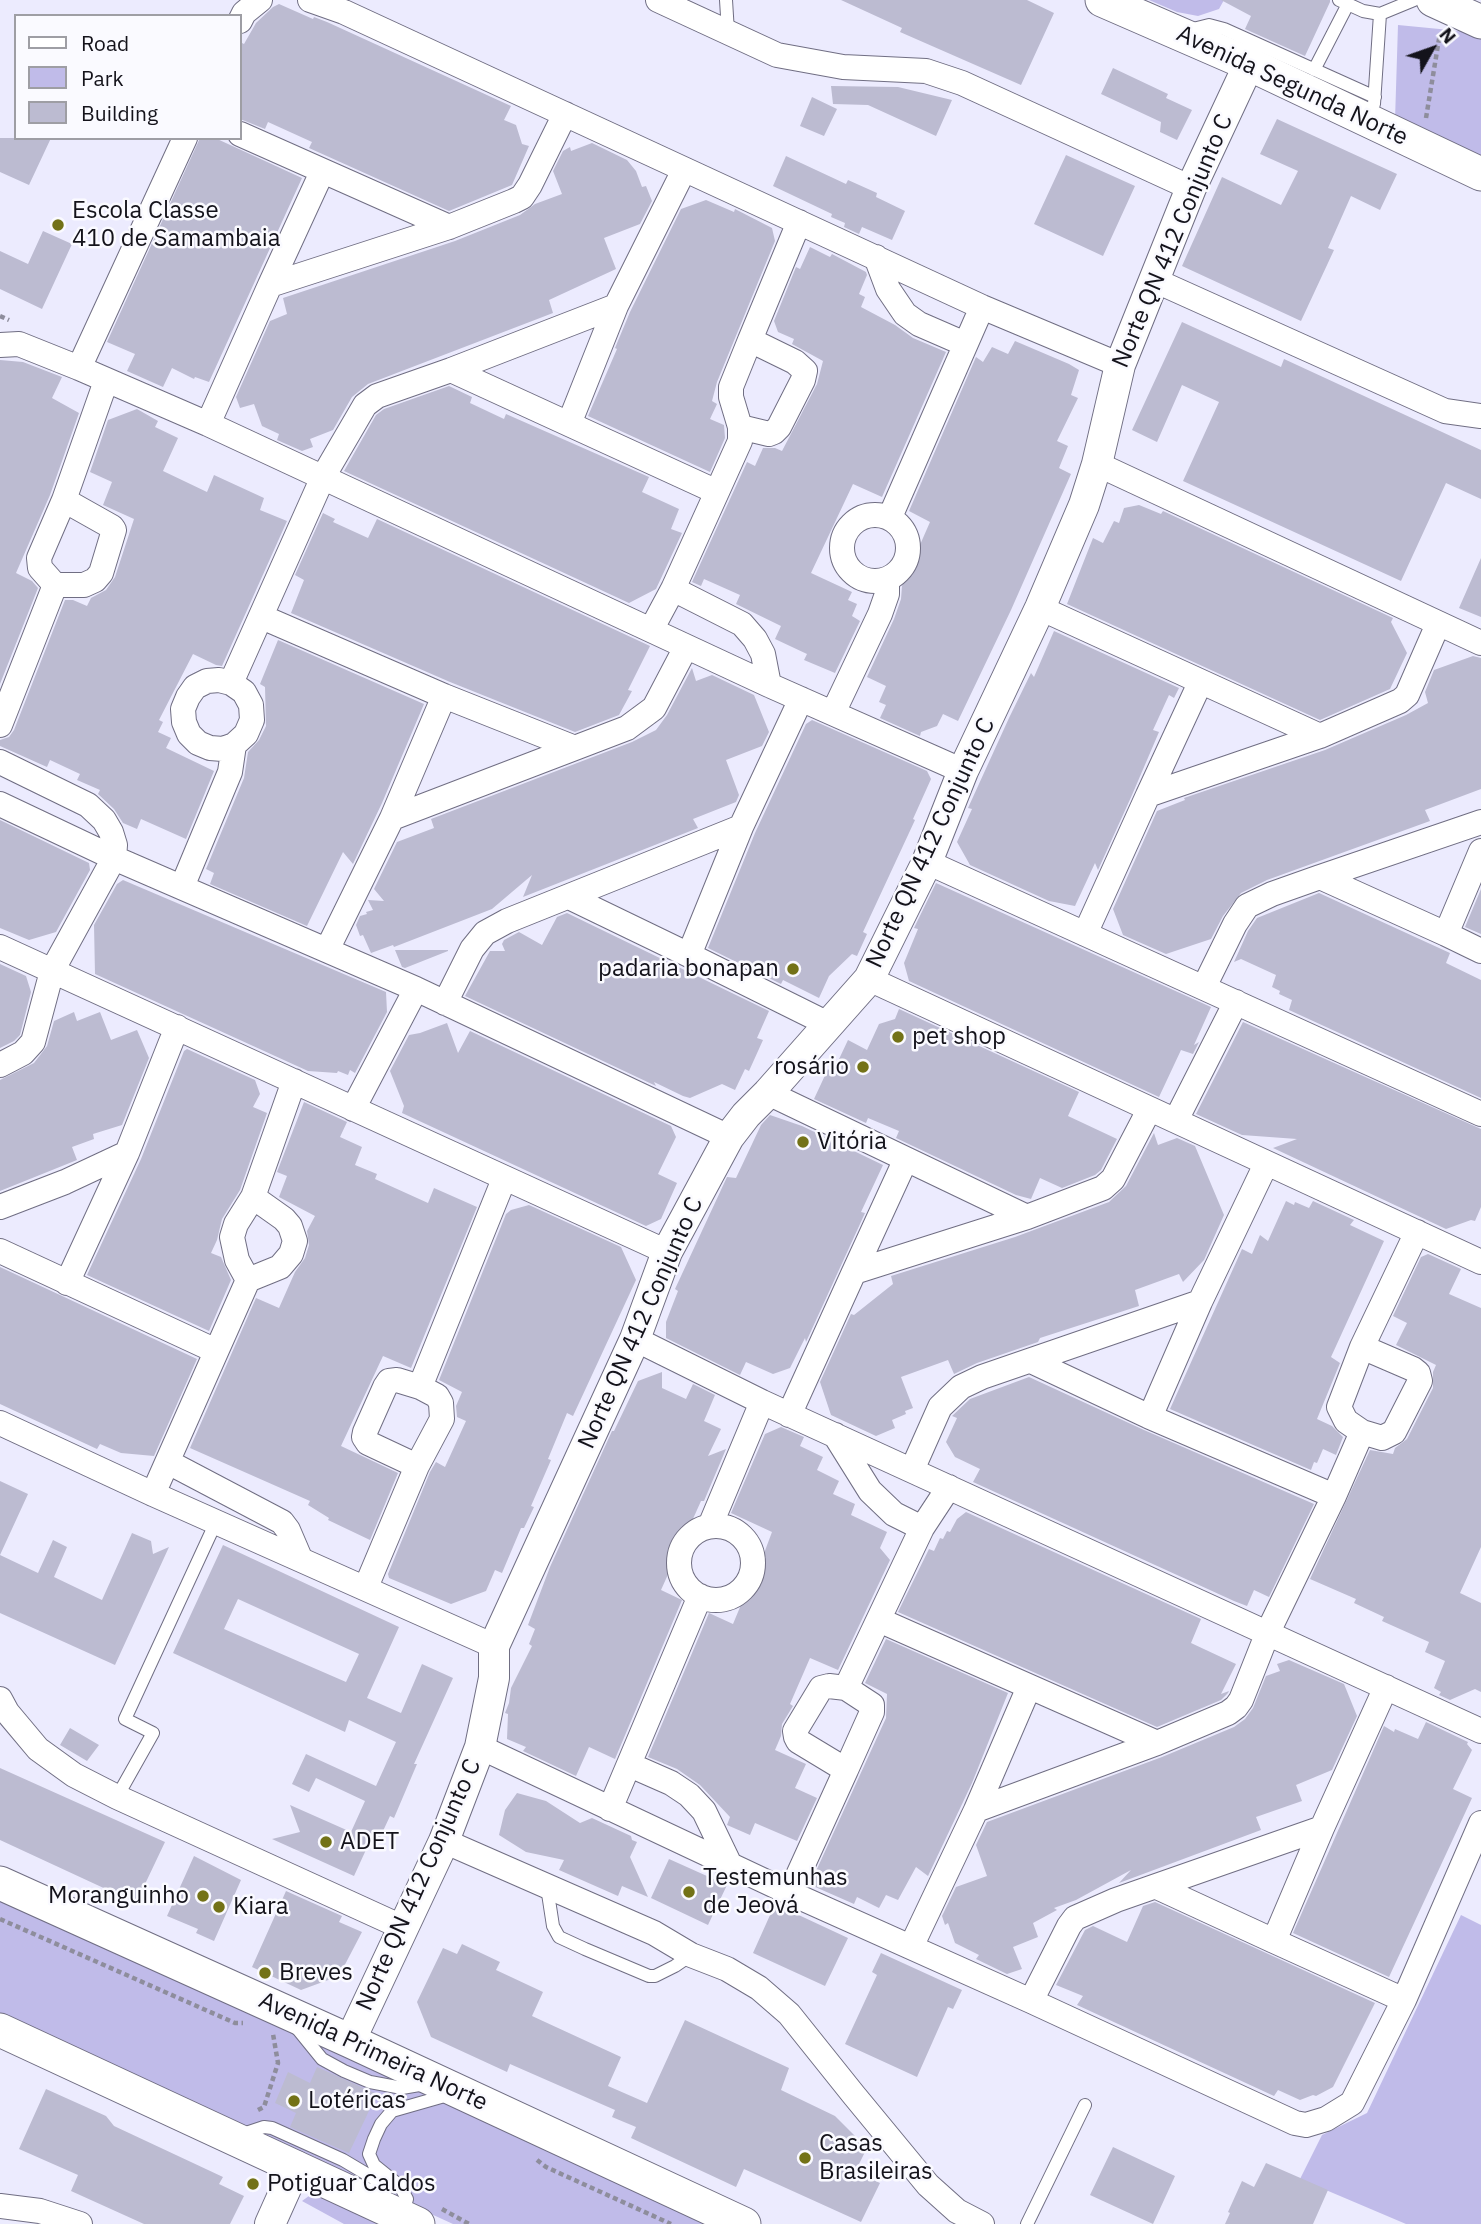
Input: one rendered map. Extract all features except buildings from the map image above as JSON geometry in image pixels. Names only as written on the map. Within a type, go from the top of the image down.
[{"type":"main road","name":"Avenida Segunda Norte","points":[[1102,0],[1249,64],[1372,109],[1481,174]]},
{"type":"main road","points":[[1433,0],[1481,22]]},
{"type":"main road","name":"Avenida Primeira Norte","points":[[0,1883],[279,2022],[350,2041],[744,2224]]},
{"type":"main road","points":[[0,2030],[243,2126],[296,2166],[402,2217]]},
{"type":"street","points":[[242,17],[260,0]]},
{"type":"street","points":[[310,0],[344,12],[982,307],[1119,365]]},
{"type":"street","points":[[658,0],[777,55],[843,67],[926,71],[962,83],[1191,188]]},
{"type":"street","name":"Norte QN 412 Conjunto C","points":[[350,2041],[444,1840],[480,1747],[494,1678],[494,1646],[635,1339],[667,1252],[729,1137],[869,979],[926,862],[963,771],[1040,608],[1084,505],[1097,464],[1119,365],[1191,188],[1249,64]]},
{"type":"street","points":[[270,285],[449,227],[522,197],[565,114]]},
{"type":"street","points":[[242,135],[449,227]]},
{"type":"street","points":[[79,368],[184,140]]},
{"type":"street","points":[[569,424],[616,306],[684,170]]},
{"type":"street","points":[[208,424],[323,172]]},
{"type":"street","points":[[651,630],[673,589],[740,441],[740,427],[731,397],[731,387],[799,222]]},
{"type":"street","points":[[876,257],[888,289],[905,314],[919,324],[965,344]]},
{"type":"street","points":[[1154,280],[1445,411],[1481,416]]},
{"type":"street","points":[[231,682],[323,477],[365,405],[377,396],[616,306]]},
{"type":"street","points":[[890,517],[982,307]]},
{"type":"street","points":[[740,427],[769,434],[774,432],[803,380],[805,371],[795,362],[750,340]]},
{"type":"street","points":[[0,345],[19,344],[208,424],[686,647],[963,771]]},
{"type":"street","points":[[452,370],[716,492]]},
{"type":"street","points":[[64,500],[112,527],[114,535],[101,573],[95,580],[84,585],[55,585],[40,568],[39,558],[64,500],[106,381]]},
{"type":"street","points":[[1097,464],[1481,643]]},
{"type":"street","points":[[876,514],[890,517],[901,525],[907,537],[909,550],[906,563],[898,573],[887,580],[872,582],[858,577],[847,566],[842,553],[842,538],[850,525],[861,517],[876,514]]},
{"type":"street","points":[[833,713],[880,614],[887,594],[887,580]]},
{"type":"street","points":[[0,725],[55,585]]},
{"type":"street","points":[[673,589],[742,624],[763,654],[769,685]]},
{"type":"street","points":[[1040,608],[1320,736]]},
{"type":"street","points":[[262,617],[444,696],[575,748]]},
{"type":"street","points":[[1147,795],[1320,736],[1391,706],[1407,695],[1438,624]]},
{"type":"street","points":[[392,818],[628,728],[654,708],[686,647]]},
{"type":"street","points":[[219,680],[231,682],[244,692],[251,705],[252,720],[246,734],[234,744],[223,748],[210,748],[198,743],[189,734],[183,709],[195,687],[206,681],[219,680]]},
{"type":"street","points":[[1085,934],[1200,683]]},
{"type":"street","points":[[327,950],[392,818],[444,696]]},
{"type":"street","points":[[689,955],[741,827],[801,699]]},
{"type":"street","points":[[182,887],[229,772],[234,744]]},
{"type":"street","points":[[0,761],[88,805],[104,820],[111,832],[114,858],[52,971],[33,1042],[23,1053],[0,1065]]},
{"type":"street","points":[[0,804],[114,858],[416,989],[729,1137]]},
{"type":"street","points":[[1204,988],[1235,924],[1247,906],[1272,894],[1481,822]]},
{"type":"street","points":[[444,1003],[472,949],[485,933],[507,921],[741,827]]},
{"type":"street","points":[[1446,934],[1481,851]]},
{"type":"street","points":[[926,862],[1481,1114]]},
{"type":"street","points":[[1320,877],[1481,951]]},
{"type":"street","points":[[569,897],[828,1024]]},
{"type":"street","points":[[0,947],[667,1252]]},
{"type":"street","points":[[869,979],[1266,1164],[1417,1232],[1479,1256]]},
{"type":"street","points":[[354,1109],[416,989]]},
{"type":"street","points":[[1175,1120],[1236,1002]]},
{"type":"street","points":[[67,1283],[127,1153],[177,1027]]},
{"type":"street","points":[[248,1280],[236,1259],[232,1237],[236,1224],[253,1197],[294,1080]]},
{"type":"street","points":[[768,1093],[905,1161],[1027,1216]]},
{"type":"street","points":[[854,1272],[1027,1216],[1103,1188],[1113,1179],[1149,1110]]},
{"type":"street","points":[[0,1207],[65,1182],[127,1153]]},
{"type":"street","points":[[789,1415],[905,1161]]},
{"type":"street","points":[[1150,1417],[1200,1302],[1266,1164]]},
{"type":"street","points":[[420,1387],[504,1179]]},
{"type":"street","points":[[153,1494],[248,1280],[280,1267],[291,1254],[295,1241],[290,1226],[253,1197]]},
{"type":"street","points":[[1362,1347],[1413,1369],[1418,1373],[1420,1381],[1394,1432],[1382,1438],[1362,1432],[1346,1420],[1339,1407],[1362,1347],[1417,1232]]},
{"type":"street","points":[[0,1251],[216,1351]]},
{"type":"street","points":[[912,1470],[940,1407],[961,1387],[982,1377],[1200,1302]]},
{"type":"street","points":[[635,1339],[789,1415],[1481,1731]]},
{"type":"street","points":[[1031,1361],[1150,1417],[1334,1496]]},
{"type":"street","points":[[366,1587],[417,1466],[442,1419],[441,1403],[437,1396],[420,1387],[397,1380],[389,1381],[365,1432],[368,1443],[417,1466]]},
{"type":"street","points":[[709,1526],[762,1402]]},
{"type":"street","points":[[0,1423],[494,1646]]},
{"type":"street","points":[[976,1810],[1157,1743],[1228,1713],[1236,1707],[1268,1632],[1362,1432]]},
{"type":"street","points":[[835,1435],[870,1491],[894,1514],[922,1528]]},
{"type":"street","points":[[168,1462],[282,1522],[300,1558]]},
{"type":"street","points":[[846,1689],[922,1528],[949,1487]]},
{"type":"street","points":[[709,1526],[725,1527],[739,1534],[748,1545],[753,1560],[751,1576],[743,1588],[730,1597],[715,1600],[700,1597],[688,1587],[680,1573],[679,1558],[685,1543],[695,1532],[709,1526]]},
{"type":"street","points":[[610,1809],[700,1597]]},
{"type":"street","points":[[879,1620],[1157,1743]]},
{"type":"street","points":[[790,1893],[846,1770],[872,1712],[872,1705],[846,1689],[836,1686],[821,1688],[795,1731],[799,1741],[846,1770]]},
{"type":"street","points":[[911,1947],[976,1810],[1029,1687]]},
{"type":"street","points":[[1274,1941],[1386,1687]]},
{"type":"street","points":[[0,1699],[7,1712],[54,1762],[117,1797],[404,1928]]},
{"type":"street","points":[[480,1747],[790,1893],[1295,2123],[1307,2125],[1326,2119],[1352,2103],[1404,2000],[1481,1823]]},
{"type":"street","points":[[630,1765],[671,1783],[689,1795],[704,1811],[730,1865]]},
{"type":"street","points":[[1031,2001],[1075,1918],[1116,1900],[1322,1828]]},
{"type":"street","points":[[444,1840],[654,1933],[691,1955],[727,1969],[759,1988],[789,2014],[928,2185],[957,2211],[982,2224]]},
{"type":"street","points":[[1157,1887],[1404,2000]]},
{"type":"street","points":[[270,2224],[296,2166]]},
{"type":"street","points":[[0,2206],[40,2211],[80,2224]]},
{"type":"lane","points":[[726,0],[728,32]]},
{"type":"lane","points":[[1314,70],[1344,2],[1363,11],[1380,14],[1414,0]]},
{"type":"lane","points":[[1178,34],[1209,25],[1224,29],[1314,70],[1372,109],[1380,14]]},
{"type":"lane","points":[[117,1797],[153,1732],[125,1719],[216,1522]]},
{"type":"lane","points":[[547,1887],[554,1926],[559,1937],[649,1976],[655,1976],[691,1955]]},
{"type":"lane","points":[[279,2022],[322,2059],[370,2081],[402,2088],[444,2085],[441,2097],[392,2111],[381,2124],[360,2169]]},
{"type":"lane","points":[[1027,2224],[1085,2105]]},
{"type":"lane","points":[[243,2126],[272,2129],[360,2169],[375,2179],[402,2217]]},
{"type":"lane","points":[[369,2154],[374,2165],[400,2186],[407,2199],[402,2217]]},
{"type":"path","points":[[1425,124],[1439,39],[1453,40]]},
{"type":"path","points":[[0,316],[12,321]]},
{"type":"path","points":[[243,2126],[264,2107],[278,2063],[279,2022]]},
{"type":"green space","points":[[1149,0],[1224,0],[1219,9],[1198,16],[1177,12]]},
{"type":"green space","points":[[1398,25],[1481,33],[1481,161],[1395,120]]},
{"type":"green space","points":[[0,1879],[757,2224],[453,2224],[0,2017]]},
{"type":"green space","points":[[1461,1915],[1481,1925],[1481,2224],[1406,2224],[1300,2179],[1322,2135],[1367,2113]]},
{"type":"green space","points":[[313,2193],[391,2224],[344,2224],[302,2201]]},
{"type":"place","name":"Escola Classe 410 de Samambaia","points":[[58,225]]},
{"type":"place","name":"padaria bonapan","points":[[793,969]]},
{"type":"place","name":"pet shop","points":[[898,1037]]},
{"type":"place","name":"rosário","points":[[863,1067]]},
{"type":"place","name":"Vitória","points":[[803,1142]]},
{"type":"place","name":"ADET","points":[[326,1842]]},
{"type":"place","name":"Testemunhas de Jeová","points":[[689,1892]]},
{"type":"place","name":"Moranguinho","points":[[203,1896]]},
{"type":"place","name":"Kiara","points":[[219,1907]]},
{"type":"place","name":"Breves","points":[[265,1973]]},
{"type":"place","name":"Lotéricas","points":[[294,2101]]},
{"type":"place","name":"Casas Brasileiras","points":[[805,2158]]},
{"type":"place","name":"Potiguar Caldos","points":[[253,2184]]}]
